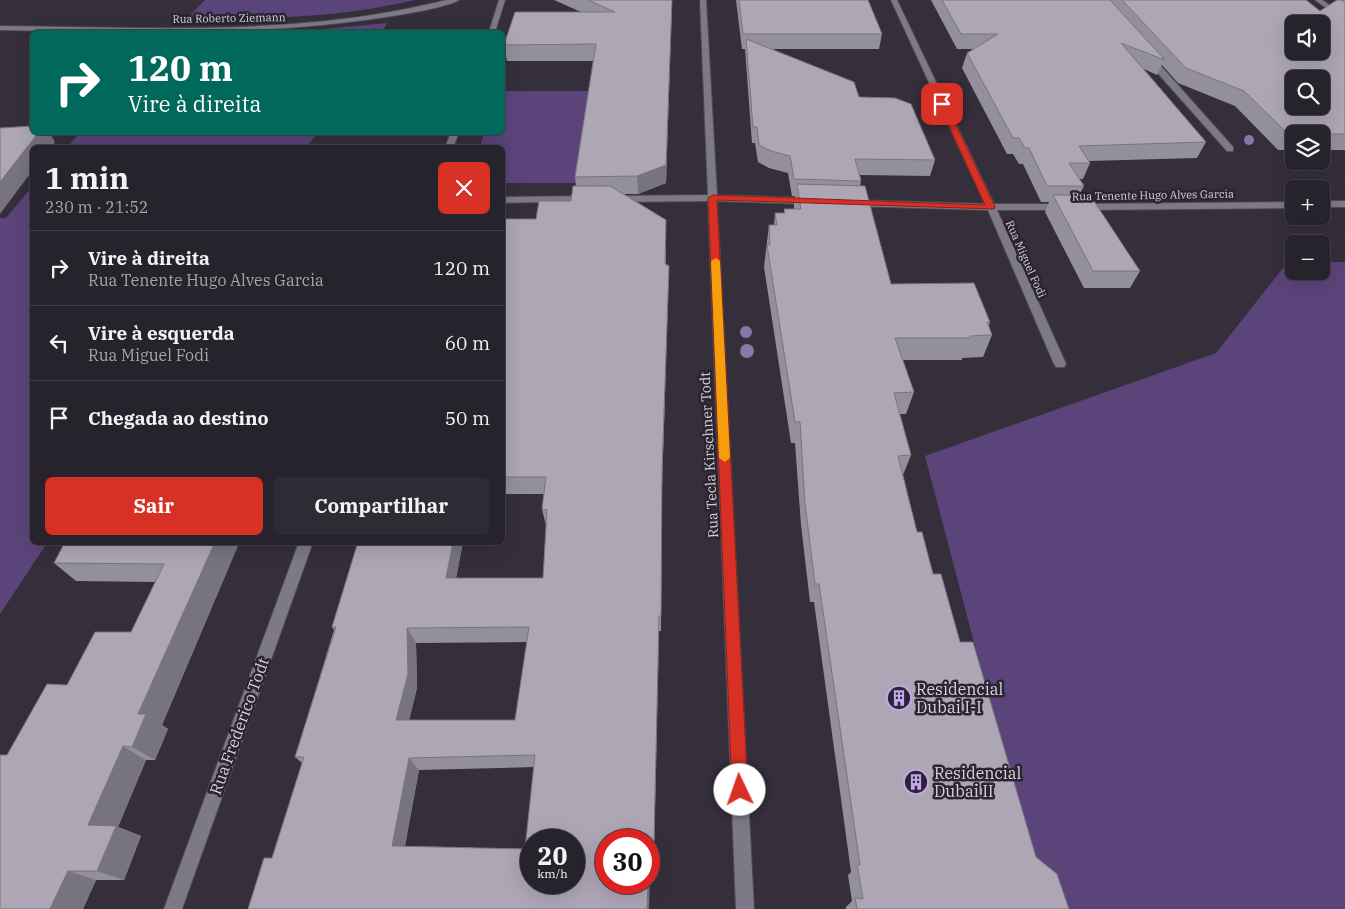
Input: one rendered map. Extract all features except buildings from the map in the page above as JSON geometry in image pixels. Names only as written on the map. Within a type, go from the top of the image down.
[{"type":"street","name":"Rua Roberto Ziemann","points":[[0,28],[200,29],[300,26],[379,16],[456,0]]},
{"type":"street","points":[[493,30],[502,0]]},
{"type":"street","name":"Rua Tecla Kirschner Todt","points":[[703,0],[745,909]]},
{"type":"street","name":"Rua Miguel Fodi","points":[[894,0],[991,207],[1060,364]]},
{"type":"street","points":[[1318,0],[1345,19]]},
{"type":"street","points":[[1144,52],[1230,149]]},
{"type":"street","points":[[505,200],[713,198],[822,202]]},
{"type":"street","name":"Rua Tenente Hugo Alves Garcia","points":[[842,202],[991,207],[1285,205]]},
{"type":"street","points":[[1330,204],[1345,204]]},
{"type":"street","name":"Rua Frederico Todt","points":[[173,909],[305,545]]},
{"type":"shaded area","points":[[205,0],[415,0],[358,11],[330,14],[272,18],[186,19]]},
{"type":"shaded area","points":[[387,23],[383,30],[313,30]]},
{"type":"shaded area","points":[[505,91],[589,91],[577,183],[505,183],[505,145],[481,145],[483,135],[505,135]]},
{"type":"shaded area","points":[[78,135],[316,135],[308,145],[69,145]]},
{"type":"shaded area","points":[[30,189],[30,545],[46,545],[0,614],[0,218],[6,218]]},
{"type":"shaded area","points":[[1330,262],[1345,262],[1345,909],[1044,909],[925,456],[1216,353],[1285,266],[1285,280],[1330,280]]},
{"type":"slow traffic","points":[[716,261],[725,458]]},
{"type":"place","name":"Residencial Dubai I-I","points":[[899,698]]},
{"type":"place","name":"Residencial Dubai II","points":[[916,782]]},
{"type":"route","points":[[740,790],[713,198],[991,207],[942,104]]}]
